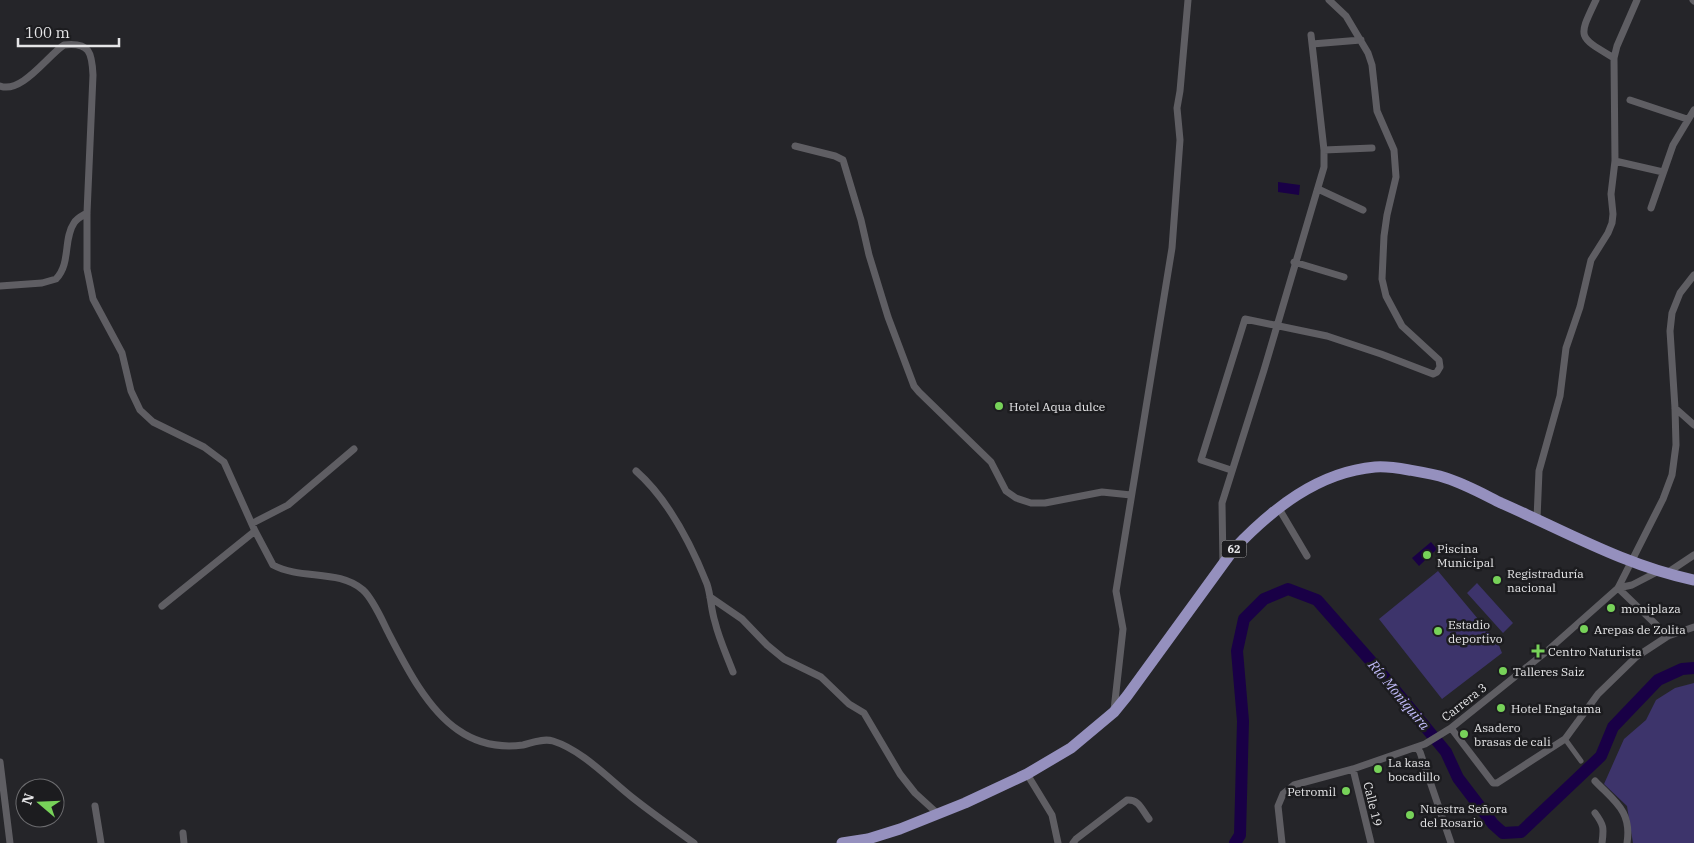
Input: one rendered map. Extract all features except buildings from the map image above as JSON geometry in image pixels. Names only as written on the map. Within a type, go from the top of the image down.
[{"type":"main road","name":"62","points":[[842,843],[868,839],[938,814],[1027,774],[1072,748],[1114,712],[1234,549],[1250,532],[1278,507],[1312,486],[1338,476],[1376,467],[1394,468],[1449,479],[1630,562],[1694,580]]},
{"type":"street","points":[[1114,712],[1123,629],[1116,591],[1130,495],[1172,248],[1180,140],[1177,108],[1188,0]]},
{"type":"street","points":[[1231,470],[1202,460],[1245,319],[1327,336],[1433,374],[1440,367],[1439,360],[1398,321],[1384,288],[1382,279],[1384,236],[1395,185],[1396,167],[1394,150],[1375,103],[1372,66],[1368,53],[1346,16],[1329,0]]},
{"type":"street","points":[[1596,0],[1583,27],[1583,35],[1587,42],[1614,58]]},
{"type":"street","points":[[1537,519],[1540,471],[1560,396],[1566,348],[1580,307],[1591,260],[1612,223],[1614,58],[1617,46],[1637,0]]},
{"type":"street","points":[[1222,565],[1222,502],[1324,168],[1324,150],[1311,35]]},
{"type":"street","points":[[1312,44],[1361,40]]},
{"type":"street","points":[[0,86],[7,88],[28,77],[64,44],[80,46],[89,51],[92,58],[92,75],[87,269],[93,299],[122,353],[136,402],[146,417],[204,447],[219,457],[227,467],[270,561],[278,568],[293,572],[346,580],[366,593],[419,686],[445,720],[459,731],[494,746],[522,745],[547,739],[556,742],[598,769],[633,798],[694,843]]},
{"type":"street","points":[[1630,100],[1687,119]]},
{"type":"street","points":[[1651,208],[1673,145],[1694,110]]},
{"type":"street","points":[[795,146],[835,156],[843,160],[888,317],[914,386],[991,462],[1006,492],[1016,498],[1037,504],[1102,492],[1130,495]]},
{"type":"street","points":[[1324,150],[1372,148]]},
{"type":"street","points":[[1614,160],[1663,172]]},
{"type":"street","points":[[1318,189],[1363,210]]},
{"type":"street","points":[[0,286],[42,283],[56,279],[64,266],[72,227],[78,219],[87,213]]},
{"type":"street","points":[[1294,262],[1344,277]]},
{"type":"street","points":[[1618,588],[1663,499],[1672,475],[1676,445],[1670,331],[1672,313],[1680,293],[1694,276]]},
{"type":"street","points":[[1675,408],[1694,424]]},
{"type":"street","points":[[253,523],[288,505],[354,449]]},
{"type":"street","points":[[636,471],[657,493],[684,536],[707,585],[715,623],[733,672]]},
{"type":"street","points":[[1278,507],[1307,556]]},
{"type":"street","points":[[162,606],[255,531]]},
{"type":"street","points":[[1618,588],[1663,572],[1694,555]]},
{"type":"street","points":[[1618,588],[1668,636]]},
{"type":"street","name":"Carrera 3","points":[[1282,843],[1278,806],[1283,794],[1294,785],[1353,770],[1425,744],[1451,728],[1547,651],[1618,588]]},
{"type":"street","points":[[710,597],[742,619],[767,645],[784,659],[821,677],[849,704],[864,713],[900,774],[915,793],[938,814]]},
{"type":"street","points":[[1451,728],[1495,784],[1565,739],[1604,688],[1636,657],[1668,636],[1694,628]]},
{"type":"street","points":[[1565,739],[1581,761]]},
{"type":"street","points":[[1417,748],[1451,843]]},
{"type":"street","points":[[0,762],[10,843]]},
{"type":"street","name":"Calle 19","points":[[1353,770],[1371,843]]},
{"type":"street","points":[[1027,774],[1052,814],[1058,843]]},
{"type":"street","points":[[1594,781],[1624,810],[1628,820],[1629,831],[1627,843]]},
{"type":"street","points":[[1073,843],[1127,800],[1138,802],[1149,819]]},
{"type":"street","points":[[95,806],[101,843]]},
{"type":"street","points":[[1595,813],[1604,827],[1602,843]]},
{"type":"street","points":[[183,833],[184,843]]},
{"type":"shaded area","points":[[1278,182],[1300,185],[1299,195],[1278,192]]},
{"type":"shaded area","points":[[1431,542],[1437,549],[1419,566],[1412,558]]},
{"type":"shaded area","name":"Estadio deportivo","points":[[1438,571],[1498,643],[1502,653],[1442,699],[1379,619]]},
{"type":"shaded area","points":[[1477,583],[1513,623],[1503,633],[1467,593]]},
{"type":"shaded area","points":[[1694,683],[1694,843],[1633,843],[1627,806],[1604,784],[1624,739],[1646,720],[1656,700],[1675,688]]},
{"type":"waterway","name":"Río Moniquira","points":[[1235,843],[1240,835],[1243,721],[1237,651],[1244,619],[1264,599],[1288,589],[1317,600],[1376,667],[1446,752],[1458,778],[1493,824],[1503,833],[1521,832],[1601,756],[1613,727],[1658,680],[1682,669],[1694,668]]},
{"type":"place","name":"Hotel Aqua dulce","points":[[999,406]]},
{"type":"place","name":"Piscina Municipal","points":[[1427,555]]},
{"type":"place","name":"Registraduría nacional","points":[[1497,580]]},
{"type":"place","name":"moniplaza","points":[[1611,608]]},
{"type":"place","name":"Arepas de Zolita","points":[[1584,629]]},
{"type":"place","name":"Estadio deportivo","points":[[1438,631]]},
{"type":"place","name":"Centro Naturista","points":[[1538,651]]},
{"type":"place","name":"Talleres Saiz","points":[[1503,671]]},
{"type":"place","name":"Hotel Engatama","points":[[1501,708]]},
{"type":"place","name":"Asadero brasas de cali","points":[[1464,734]]},
{"type":"place","name":"La kasa bocadillo","points":[[1378,769]]},
{"type":"place","name":"Petromil","points":[[1346,791]]},
{"type":"place","name":"Nuestra Señora del Rosario","points":[[1410,815]]}]
